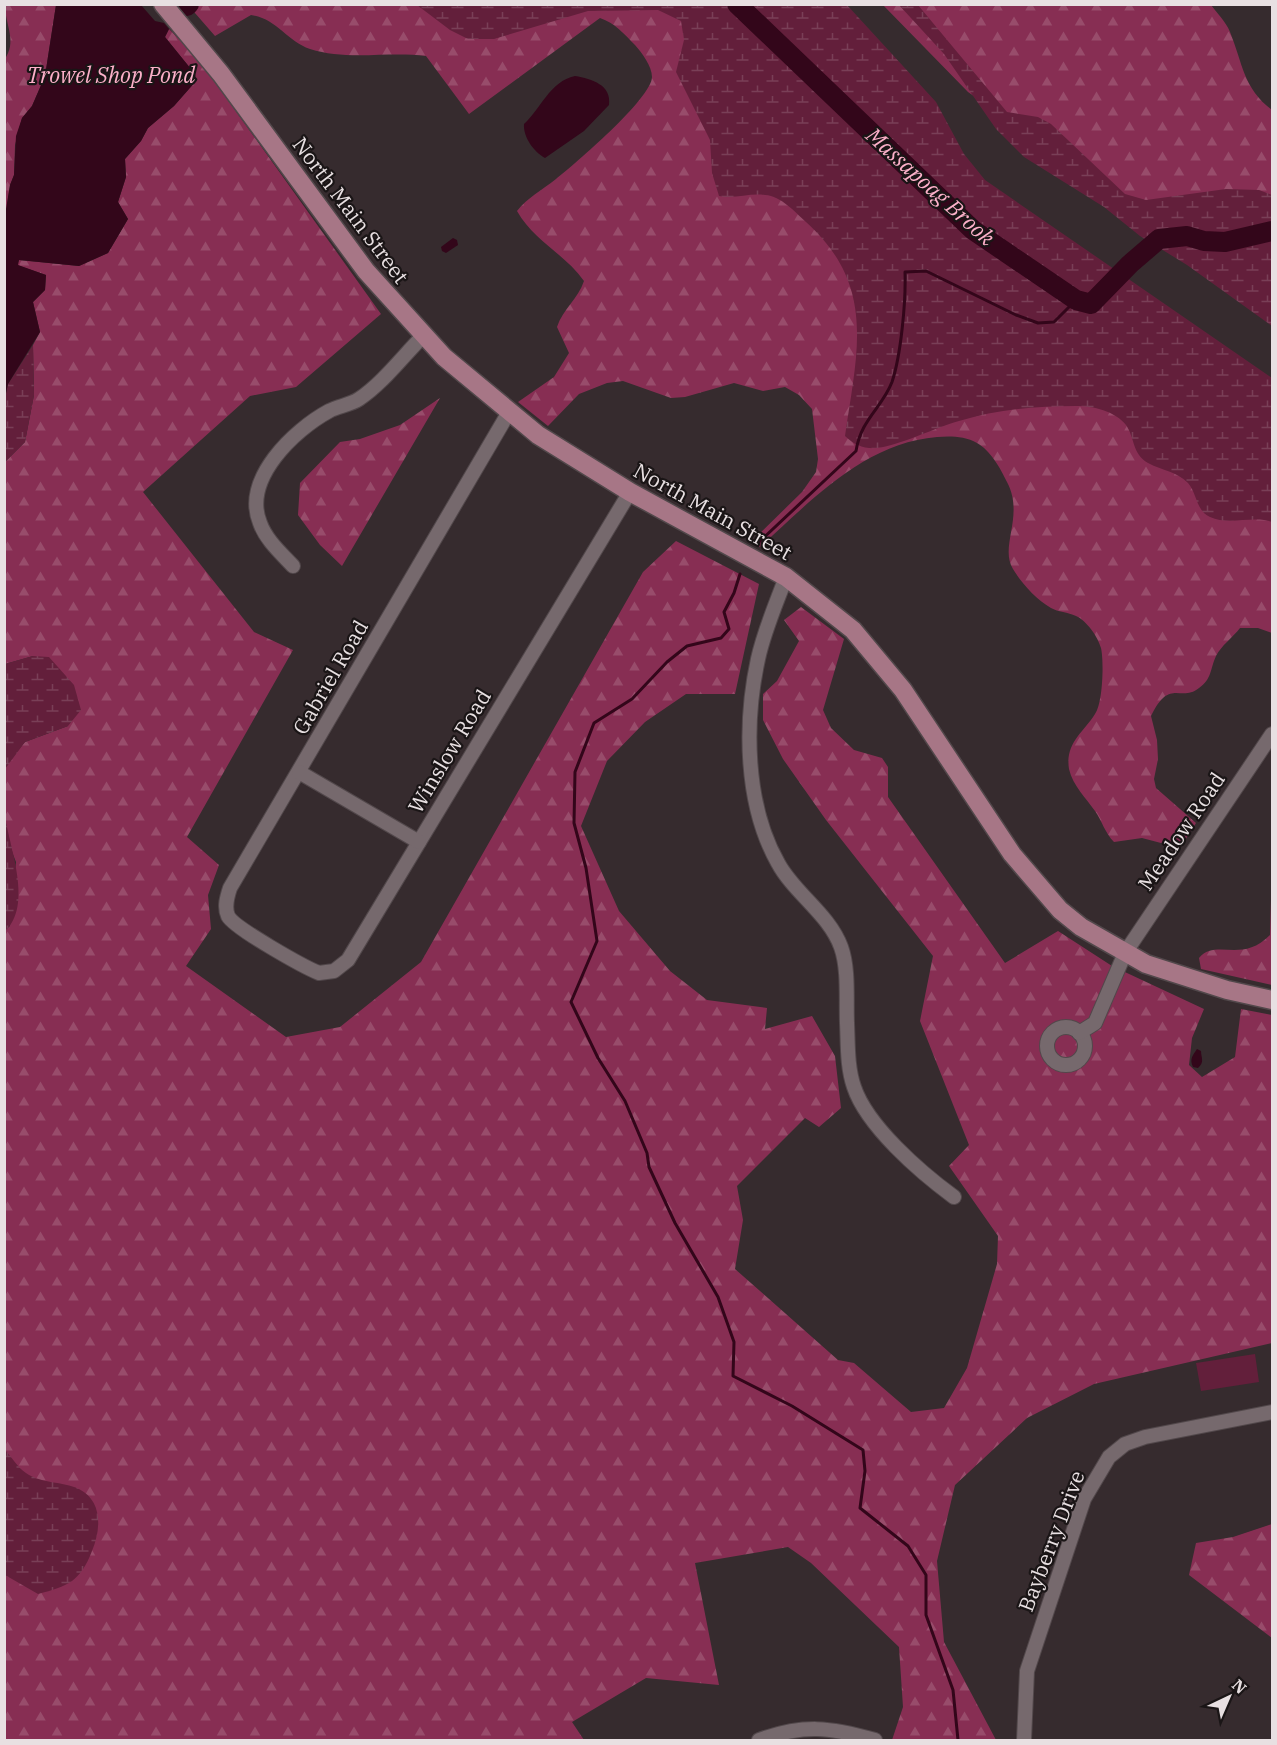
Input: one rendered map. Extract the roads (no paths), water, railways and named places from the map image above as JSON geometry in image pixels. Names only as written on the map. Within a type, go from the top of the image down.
[{"type":"main road","name":"North Main Street","points":[[163,4],[221,74],[366,271],[444,357],[538,435],[630,492],[786,577],[834,613],[876,655],[903,690],[1012,854],[1060,910],[1081,927],[1146,964],[1227,990],[1272,1000]]},
{"type":"street","points":[[293,566],[274,547],[259,522],[255,498],[265,472],[303,428],[330,411],[357,400],[424,335]]},
{"type":"street","name":"Gabriel Road","points":[[274,948],[231,921],[226,906],[230,888],[509,412]]},
{"type":"street","name":"Winslow Road","points":[[274,948],[319,973],[333,971],[342,966],[630,492]]},
{"type":"street","points":[[786,577],[761,650],[752,703],[752,759],[759,815],[779,866],[837,937],[841,946],[848,1060],[857,1096],[890,1139],[924,1173],[954,1197]]},
{"type":"street","name":"Meadow Road","points":[[1079,1033],[1095,1023],[1125,953],[1272,734]]},
{"type":"street","points":[[299,772],[419,842]]},
{"type":"street","name":"Bayberry Drive","points":[[1024,1740],[1028,1666],[1084,1499],[1108,1457],[1121,1446],[1145,1437],[1272,1412]]},
{"type":"street","points":[[759,1740],[804,1727],[828,1729],[875,1740]]},
{"type":"water","name":"Trowel Shop Pond","points":[[56,5],[141,5],[155,21],[164,23],[169,29],[165,37],[195,74],[196,81],[174,106],[148,128],[141,141],[125,159],[126,177],[118,202],[128,219],[108,253],[79,266],[19,260],[18,265],[46,275],[45,290],[33,302],[40,332],[8,384],[5,398],[4,221],[14,175],[16,136],[22,118],[32,106],[45,76]]},
{"type":"water","points":[[575,76],[600,84],[607,92],[609,105],[584,131],[545,158],[530,144],[525,134],[524,124],[552,90],[566,79]]},
{"type":"water","points":[[453,238],[457,240],[458,245],[446,253],[442,251],[441,247]]},
{"type":"water","points":[[1197,1049],[1201,1051],[1202,1060],[1198,1068],[1193,1067],[1191,1062]]},
{"type":"waterway","name":"Massapoag Brook","points":[[737,4],[973,230],[1076,300],[1091,304],[1130,264],[1159,239],[1187,236],[1204,241],[1225,242],[1272,231]]},
{"type":"waterway","points":[[758,543],[856,451],[862,430],[892,382],[902,328],[905,272],[926,271],[1016,315],[1038,323],[1054,322],[1076,300]]},
{"type":"waterway","points":[[740,574],[734,593],[724,612],[729,629],[721,638],[687,646],[667,662],[632,699],[594,723],[575,772],[574,823],[586,868],[597,941],[571,1002],[598,1058],[625,1101],[647,1153],[649,1167],[675,1223],[718,1297],[734,1342],[733,1376],[792,1406],[863,1450],[865,1471],[860,1508],[908,1546],[926,1575],[926,1615],[953,1690],[958,1740]]}]
